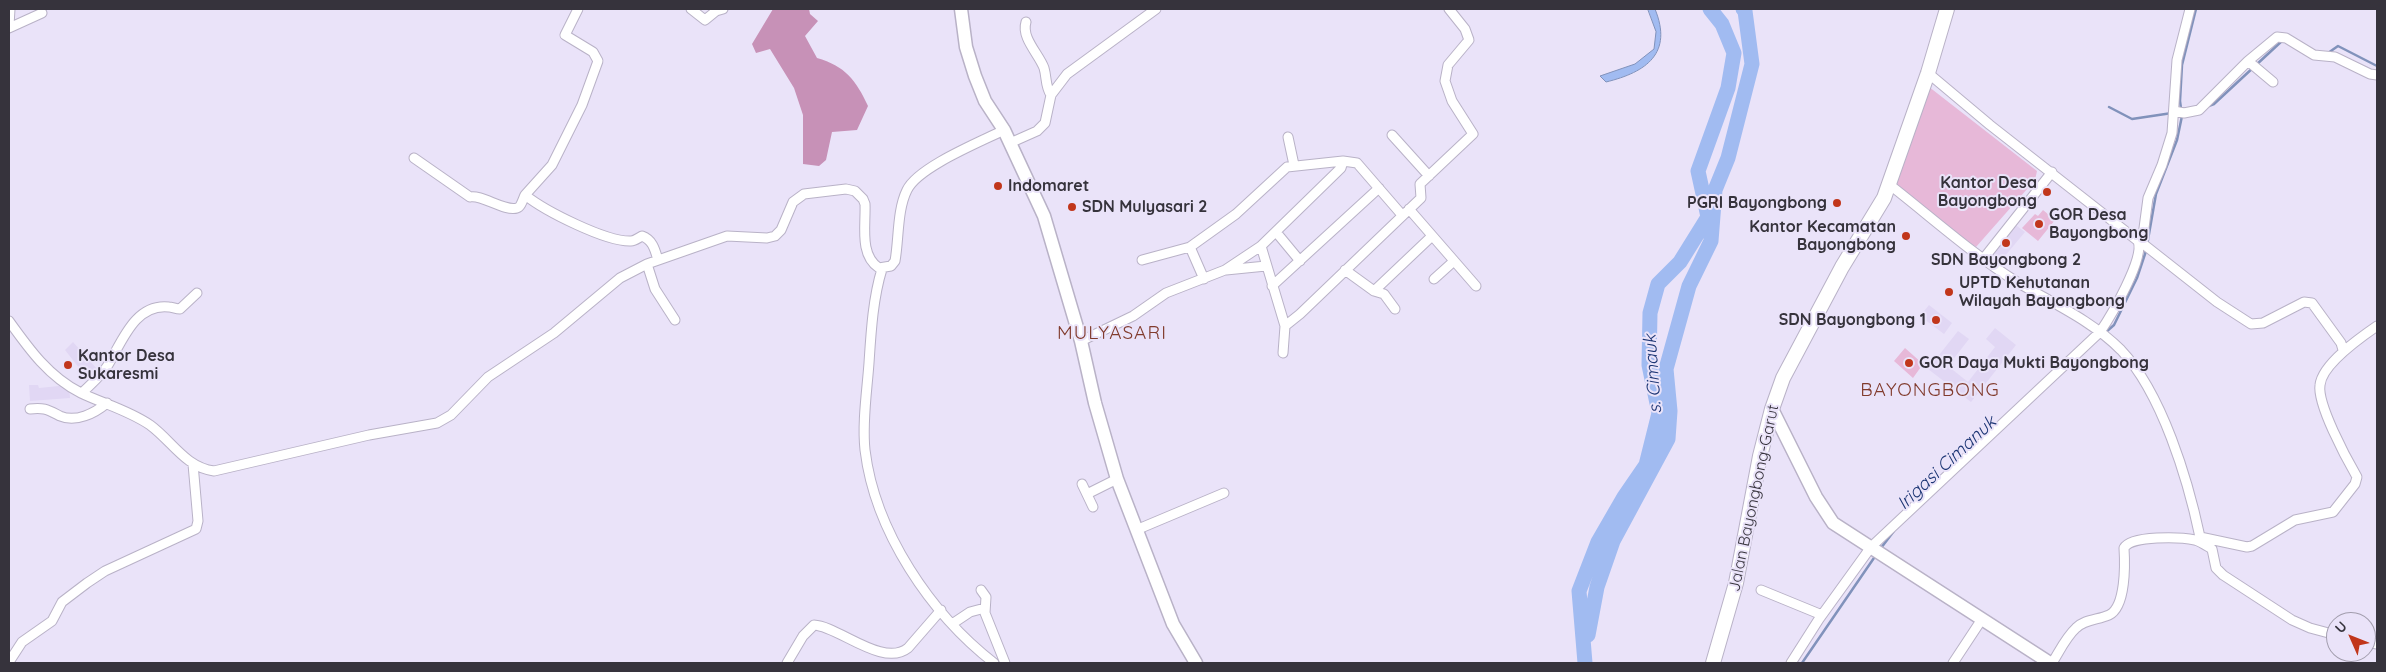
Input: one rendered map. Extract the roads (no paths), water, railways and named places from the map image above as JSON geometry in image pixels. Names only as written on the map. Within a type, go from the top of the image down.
[{"type":"main road","points":[[960,9],[966,47],[972,68],[985,100],[1004,130],[1044,216],[1081,341],[1095,403],[1117,479],[1173,624],[1196,663]]},
{"type":"main road","name":"Jalan Bayongbong-Garut","points":[[1713,663],[1736,583],[1772,409],[1783,378],[1842,267],[1874,218],[1890,185],[1928,73],[1947,9]]},
{"type":"main road","points":[[1772,409],[1828,516],[1839,528],[2051,663]]},
{"type":"street","points":[[10,9],[9,27],[42,13]]},
{"type":"street","points":[[414,158],[470,197],[476,196],[490,203],[515,209],[519,207],[526,195],[552,164],[582,105],[598,61],[593,52],[565,34],[578,9]]},
{"type":"street","points":[[691,9],[704,20],[716,10],[723,9]]},
{"type":"street","points":[[1010,143],[1037,131],[1045,124],[1051,95],[1067,74],[1156,9]]},
{"type":"street","points":[[1285,326],[1421,198],[1420,184],[1473,134],[1452,101],[1445,81],[1451,60],[1469,40],[1465,29],[1449,9]]},
{"type":"street","points":[[1791,663],[1822,615],[1873,548],[2104,335],[2144,246],[2148,198],[2162,165],[2176,113],[2177,60],[2190,9]]},
{"type":"street","points":[[1026,22],[1025,31],[1043,67],[1047,89],[1051,95]]},
{"type":"street","points":[[2176,113],[2199,110],[2248,61],[2280,36],[2314,55],[2335,57],[2370,74],[2377,75]]},
{"type":"street","points":[[2248,61],[2273,82]]},
{"type":"street","points":[[1928,73],[1990,125],[2217,302],[2251,324],[2263,323],[2304,302],[2312,302],[2341,343],[2343,350]]},
{"type":"street","points":[[9,321],[29,351],[48,370],[82,393],[134,414],[152,426],[193,464],[203,469],[214,471],[369,435],[437,423],[451,415],[488,377],[554,333],[620,278],[647,264],[727,236],[767,238],[775,236],[782,230],[793,202],[814,191],[846,189],[855,191],[863,199],[865,244],[868,256],[873,264],[882,269],[890,266],[895,261],[903,200],[913,180],[956,153],[1004,130]]},
{"type":"street","points":[[1392,135],[1429,176]]},
{"type":"street","points":[[1288,137],[1294,165]]},
{"type":"street","points":[[1081,341],[1133,316],[1166,293],[1225,270],[1260,246],[1341,168],[1342,161]]},
{"type":"street","points":[[1142,260],[1190,247],[1236,214],[1287,167],[1342,161],[1357,163],[1380,188],[1432,236],[1476,286]]},
{"type":"street","points":[[1984,258],[2052,172]]},
{"type":"street","points":[[1890,185],[2017,282],[2058,304],[2104,335],[2135,368],[2162,418],[2187,485],[2198,538],[2212,549],[2216,568],[2222,575],[2292,620],[2326,632]]},
{"type":"street","points":[[1272,286],[1380,188]]},
{"type":"street","points":[[526,195],[554,213],[583,228],[630,241],[642,236],[655,249],[658,260]]},
{"type":"street","points":[[1276,232],[1300,261]]},
{"type":"street","points":[[1374,291],[1432,236]]},
{"type":"street","points":[[1260,246],[1285,326],[1283,353]]},
{"type":"street","points":[[1190,247],[1204,279]]},
{"type":"street","points":[[1434,279],[1454,261]]},
{"type":"street","points":[[647,264],[655,289],[675,320]]},
{"type":"street","points":[[1225,270],[1266,266]]},
{"type":"street","points":[[882,269],[871,336],[866,451],[872,483],[895,543],[934,607],[940,610],[967,641],[994,663]]},
{"type":"street","points":[[1346,270],[1374,291],[1384,294],[1395,309]]},
{"type":"street","points":[[82,393],[108,364],[129,328],[141,315],[164,307],[180,309],[186,306],[197,293]]},
{"type":"street","points":[[2051,663],[2076,627],[2084,622],[2110,614],[2115,608],[2123,586],[2124,548],[2128,542],[2150,538],[2198,538],[2247,548],[2296,520],[2331,513],[2355,484],[2357,477],[2322,404],[2320,392],[2321,378],[2343,350],[2377,326]]},
{"type":"street","points":[[30,408],[43,407],[62,417],[74,418],[94,412],[107,403]]},
{"type":"street","points":[[9,662],[22,642],[52,620],[62,602],[86,583],[105,571],[196,528],[198,521],[193,464]]},
{"type":"street","points":[[1087,494],[1117,479]]},
{"type":"street","points":[[1082,484],[1092,507]]},
{"type":"street","points":[[1136,530],[1224,493]]},
{"type":"street","points":[[981,590],[986,597],[985,608],[1005,663]]},
{"type":"street","points":[[1761,590],[1822,615]]},
{"type":"street","points":[[952,624],[965,615],[985,608]]},
{"type":"street","points":[[787,663],[803,636],[814,625],[828,628],[864,647],[886,652],[902,652],[908,648],[940,610]]},
{"type":"street","points":[[1953,663],[1982,619]]},
{"type":"water","points":[[1648,9],[1655,9],[1660,24],[1661,38],[1653,58],[1633,73],[1606,82],[1600,76],[1635,64],[1654,49],[1656,32]]},
{"type":"waterway","name":"s. Cimauk","points":[[1585,663],[1579,591],[1598,542],[1624,497],[1646,465],[1659,413],[1649,365],[1650,313],[1658,284],[1680,262],[1708,217],[1698,171],[1728,88],[1734,53],[1722,24],[1710,9]]},
{"type":"waterway","points":[[1588,635],[1597,587],[1613,541],[1668,439],[1670,411],[1666,369],[1689,286],[1711,241],[1715,190],[1728,158],[1752,64],[1745,11],[1743,9]]},
{"type":"waterway","name":"Irigasi Cimanuk","points":[[2106,332],[2114,325],[2137,278],[2146,251],[2156,194],[2177,140],[2182,116],[2180,101],[2182,65],[2196,9]]},
{"type":"waterway","points":[[2206,107],[2214,104],[2283,40]]},
{"type":"waterway","points":[[2328,53],[2338,46],[2377,66]]},
{"type":"waterway","points":[[2109,107],[2132,119],[2172,113]]},
{"type":"waterway","name":"Irigasi Cimanuk","points":[[1881,548],[1894,531]]},
{"type":"waterway","name":"Irigasi Cimanuk","points":[[1802,663],[1876,555]]},
{"type":"place","name":"Indomaret","points":[[998,186]]},
{"type":"place","name":"Kantor Desa Bayongbong","points":[[2047,192]]},
{"type":"place","name":"PGRI Bayongbong","points":[[1837,203]]},
{"type":"place","name":"SDN Mulyasari 2","points":[[1072,207]]},
{"type":"place","name":"GOR Desa Bayongbong","points":[[2039,224]]},
{"type":"place","name":"Kantor Kecamatan Bayongbong","points":[[1906,236]]},
{"type":"place","name":"SDN Bayongbong 2","points":[[2006,243]]},
{"type":"place","name":"UPTD Kehutanan Wilayah Bayongbong","points":[[1949,292]]},
{"type":"place","name":"SDN Bayongbong 1","points":[[1936,320]]},
{"type":"place","name":"GOR Daya Mukti Bayongbong","points":[[1909,363]]},
{"type":"place","name":"Kantor Desa Sukaresmi","points":[[68,365]]},
{"type":"district","name":"MULYASARI","points":[[1112,333]]},
{"type":"district","name":"BAYONGBONG","points":[[1930,390]]}]
